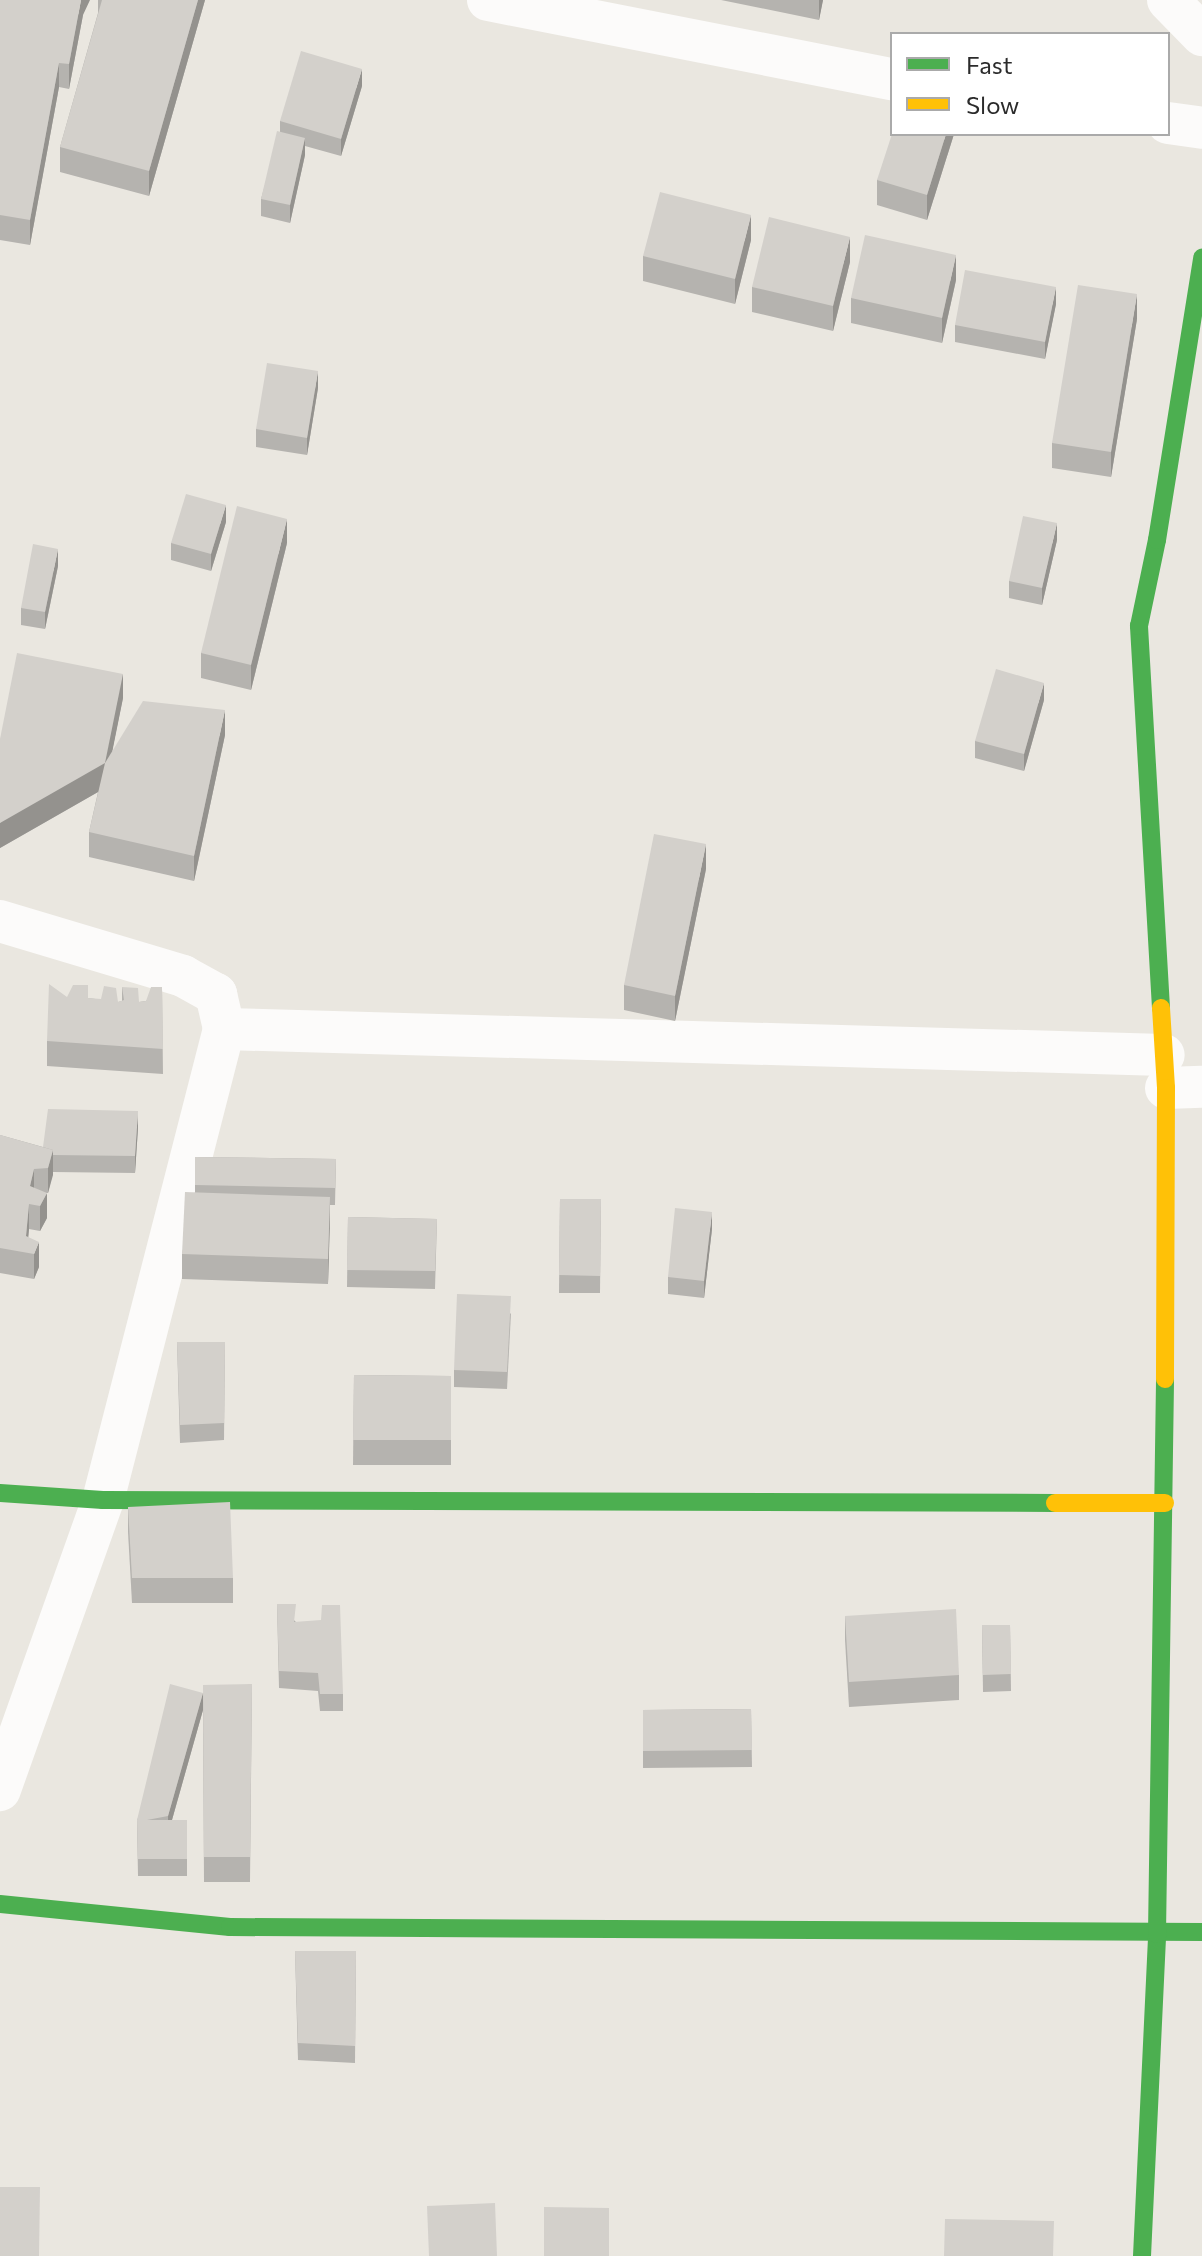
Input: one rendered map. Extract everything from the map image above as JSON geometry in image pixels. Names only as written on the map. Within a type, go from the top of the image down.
[{"type":"street","points":[[488,0],[890,79]]},
{"type":"street","points":[[1168,0],[1202,35]]},
{"type":"street","points":[[1170,123],[1202,128]]},
{"type":"street","points":[[1142,2256],[1157,1934],[1177,1077],[1139,626],[1157,540],[1202,258]]},
{"type":"street","points":[[0,921],[183,976],[216,994],[224,1029],[103,1500],[0,1790]]},
{"type":"street","points":[[224,1029],[1177,1077]]},
{"type":"street","points":[[0,1493],[103,1500],[1165,1503]]},
{"type":"street","points":[[0,1904],[230,1927],[1202,1932]]},
{"type":"building","points":[[0,0],[81,0],[69,64],[59,63],[30,220],[0,215]]},
{"type":"building","points":[[102,0],[198,0],[149,171],[60,147]]},
{"type":"building","points":[[301,51],[362,69],[341,139],[280,121]]},
{"type":"building","points":[[277,131],[305,138],[290,205],[261,199]]},
{"type":"building","points":[[891,136],[945,136],[927,195],[877,180]]},
{"type":"building","points":[[660,192],[751,215],[735,279],[643,256]]},
{"type":"building","points":[[769,217],[850,237],[833,306],[752,287]]},
{"type":"building","points":[[865,235],[956,255],[942,318],[851,298]]},
{"type":"building","points":[[965,270],[1056,287],[1045,342],[955,325]]},
{"type":"building","points":[[1078,285],[1137,294],[1111,452],[1052,443]]},
{"type":"building","points":[[267,363],[318,371],[307,438],[256,429]]},
{"type":"building","points":[[186,494],[226,505],[211,554],[171,543]]},
{"type":"building","points":[[237,506],[287,519],[251,665],[201,653]]},
{"type":"building","points":[[1023,516],[1057,523],[1042,588],[1009,581]]},
{"type":"building","points":[[33,544],[58,549],[45,612],[21,608]]},
{"type":"building","points":[[17,653],[123,674],[105,763],[0,823],[0,739]]},
{"type":"building","points":[[996,669],[1044,683],[1024,754],[975,741]]},
{"type":"building","points":[[143,701],[225,710],[194,856],[89,832],[105,763]]},
{"type":"building","points":[[654,834],[706,844],[675,996],[624,985]]},
{"type":"building","points":[[49,984],[67,997],[73,985],[88,985],[88,998],[101,999],[104,986],[116,988],[118,1002],[124,1000],[122,987],[138,988],[139,1002],[146,1001],[151,987],[162,987],[163,1049],[47,1041]]},
{"type":"building","points":[[48,1109],[138,1111],[135,1156],[53,1155],[53,1150],[43,1147]]},
{"type":"building","points":[[0,1135],[53,1150],[48,1168],[34,1169],[30,1186],[47,1193],[40,1206],[29,1204],[26,1236],[39,1242],[34,1254],[0,1248]]},
{"type":"building","points":[[195,1157],[336,1159],[335,1188],[195,1185]]},
{"type":"building","points":[[185,1192],[330,1197],[328,1259],[182,1254]]},
{"type":"building","points":[[560,1199],[601,1199],[600,1276],[559,1275]]},
{"type":"building","points":[[675,1208],[712,1212],[704,1281],[668,1277]]},
{"type":"building","points":[[348,1217],[437,1219],[435,1271],[347,1270]]},
{"type":"building","points":[[457,1294],[511,1296],[507,1372],[454,1370]]},
{"type":"building","points":[[177,1342],[225,1342],[224,1423],[180,1425]]},
{"type":"building","points":[[354,1375],[451,1376],[451,1440],[353,1440]]},
{"type":"building","points":[[230,1502],[233,1578],[132,1578],[128,1507]]},
{"type":"building","points":[[277,1604],[296,1604],[294,1622],[321,1620],[322,1605],[340,1605],[343,1694],[320,1694],[318,1673],[279,1671]]},
{"type":"building","points":[[956,1609],[959,1675],[849,1682],[845,1616]]},
{"type":"building","points":[[982,1625],[1010,1625],[1011,1674],[983,1675]]},
{"type":"building","points":[[170,1684],[203,1693],[168,1816],[147,1820],[187,1820],[187,1859],[138,1859],[137,1820]]},
{"type":"building","points":[[252,1684],[250,1857],[204,1857],[203,1685]]},
{"type":"building","points":[[751,1709],[752,1750],[643,1751],[643,1710]]},
{"type":"building","points":[[295,1951],[356,1951],[355,2046],[298,2043]]},
{"type":"building","points":[[0,2187],[40,2187],[39,2256],[0,2256]]},
{"type":"building","points":[[495,2203],[497,2256],[429,2256],[427,2206]]},
{"type":"building","points":[[544,2207],[609,2208],[609,2256],[544,2256]]},
{"type":"building","points":[[945,2219],[1054,2221],[1053,2256],[944,2256]]},
{"type":"traffic: fast","points":[[1161,1008],[1139,626],[1157,540],[1202,258]]},
{"type":"traffic: fast","points":[[1142,2256],[1157,1934],[1165,1379]]},
{"type":"traffic: fast","points":[[0,1493],[103,1500],[1055,1503]]},
{"type":"traffic: fast","points":[[0,1904],[230,1927],[1202,1932]]},
{"type":"traffic: slow","points":[[1161,1008],[1166,1088],[1165,1379]]},
{"type":"traffic: slow","points":[[1055,1503],[1165,1503]]}]
